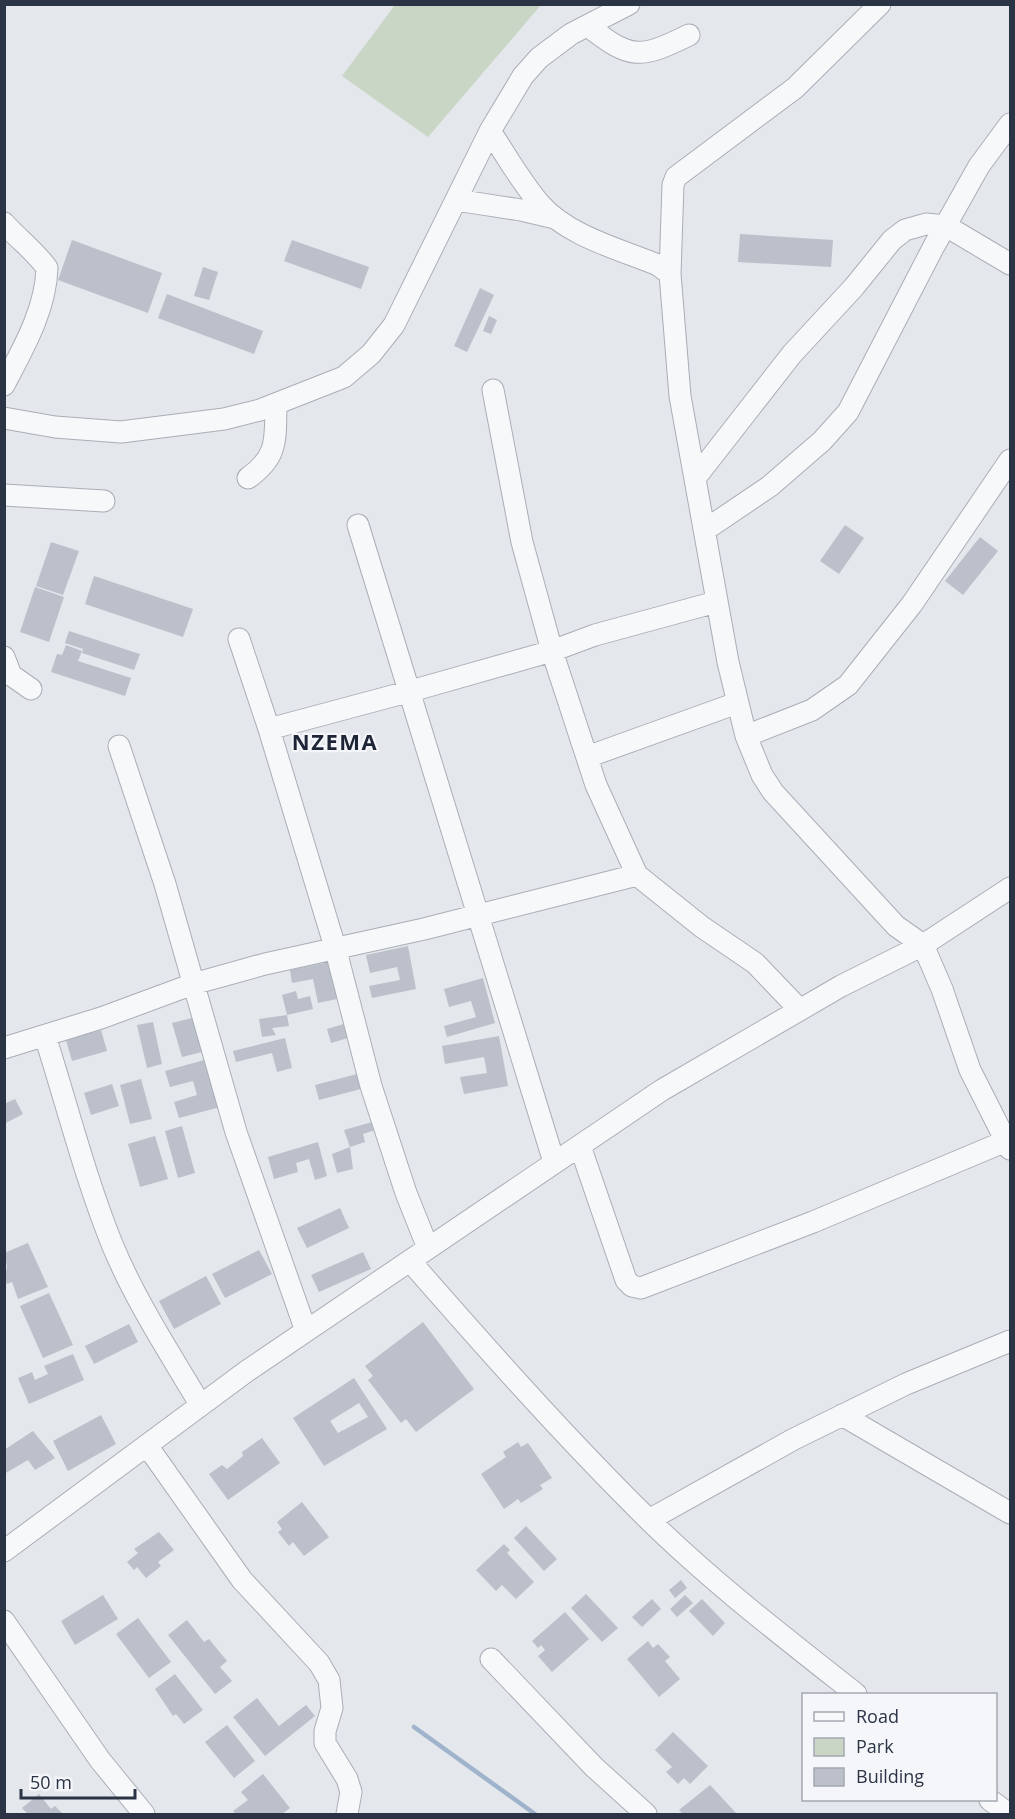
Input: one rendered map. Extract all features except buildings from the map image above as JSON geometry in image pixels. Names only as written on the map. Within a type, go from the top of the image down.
[{"type":"street","points":[[4,418],[55,427],[120,432],[224,418],[276,405],[344,377],[370,354],[394,325],[490,131],[523,76],[539,58],[571,34],[629,4]]},
{"type":"street","points":[[580,1146],[626,1280],[632,1286],[641,1288],[813,1222],[1007,1137],[970,1070],[942,989],[923,945],[896,926],[780,799],[762,775],[746,736],[737,704],[716,602],[696,477],[680,396],[670,274],[673,185],[676,177],[795,88],[880,4]]},
{"type":"street","points":[[588,26],[616,45],[640,54],[652,53],[688,35]]},
{"type":"street","points":[[705,530],[770,486],[822,441],[848,412],[979,166],[1011,124]]},
{"type":"street","points":[[490,131],[540,204],[556,218],[572,229],[658,265],[670,274]]},
{"type":"street","points":[[456,200],[556,218]]},
{"type":"street","points":[[4,223],[21,243],[39,256],[47,268],[42,300],[21,354],[4,385]]},
{"type":"street","points":[[696,477],[792,354],[898,234],[911,227],[926,224],[946,226],[1011,264]]},
{"type":"street","points":[[493,390],[522,542],[552,651],[600,795],[637,875],[702,927],[755,963],[799,1009]]},
{"type":"street","points":[[248,478],[262,468],[272,455],[275,444],[276,405]]},
{"type":"street","points":[[746,736],[812,710],[848,685],[1004,487],[1011,460]]},
{"type":"street","points":[[4,495],[104,501]]},
{"type":"street","points":[[358,525],[411,691],[460,863],[480,915],[555,1162]]},
{"type":"street","points":[[269,729],[552,651],[595,635],[716,602]]},
{"type":"street","points":[[239,639],[269,729],[335,947],[371,1086],[428,1248]]},
{"type":"street","points":[[4,657],[11,675],[31,689]]},
{"type":"street","points":[[587,757],[737,704]]},
{"type":"street","points":[[119,746],[165,884],[236,1132],[306,1331]]},
{"type":"street","points":[[4,1048],[193,984],[335,947],[424,929],[637,875]]},
{"type":"street","points":[[5,1551],[148,1447],[200,1404],[662,1090],[799,1009],[923,945],[1011,888]]},
{"type":"street","points":[[45,1036],[97,1205],[113,1246],[134,1289],[200,1404]]},
{"type":"street","points":[[410,1261],[555,1424],[650,1520],[765,1623],[853,1693]]},
{"type":"street","points":[[650,1520],[794,1439],[842,1415],[906,1384],[1011,1341]]},
{"type":"street","points":[[842,1415],[1011,1513]]},
{"type":"street","points":[[148,1447],[242,1580],[319,1663],[329,1680],[332,1708],[325,1743],[347,1779],[351,1792],[347,1815]]},
{"type":"street","points":[[4,1621],[100,1760],[144,1815]]},
{"type":"street","points":[[491,1659],[594,1767],[646,1815]]},
{"type":"street","points":[[991,1801],[1009,1815]]},
{"type":"green space","points":[[395,5],[541,5],[428,137],[342,76]]},
{"type":"waterway","points":[[414,1727],[535,1814]]},
{"type":"district","name":"NZEMA","points":[[335,741]]}]
